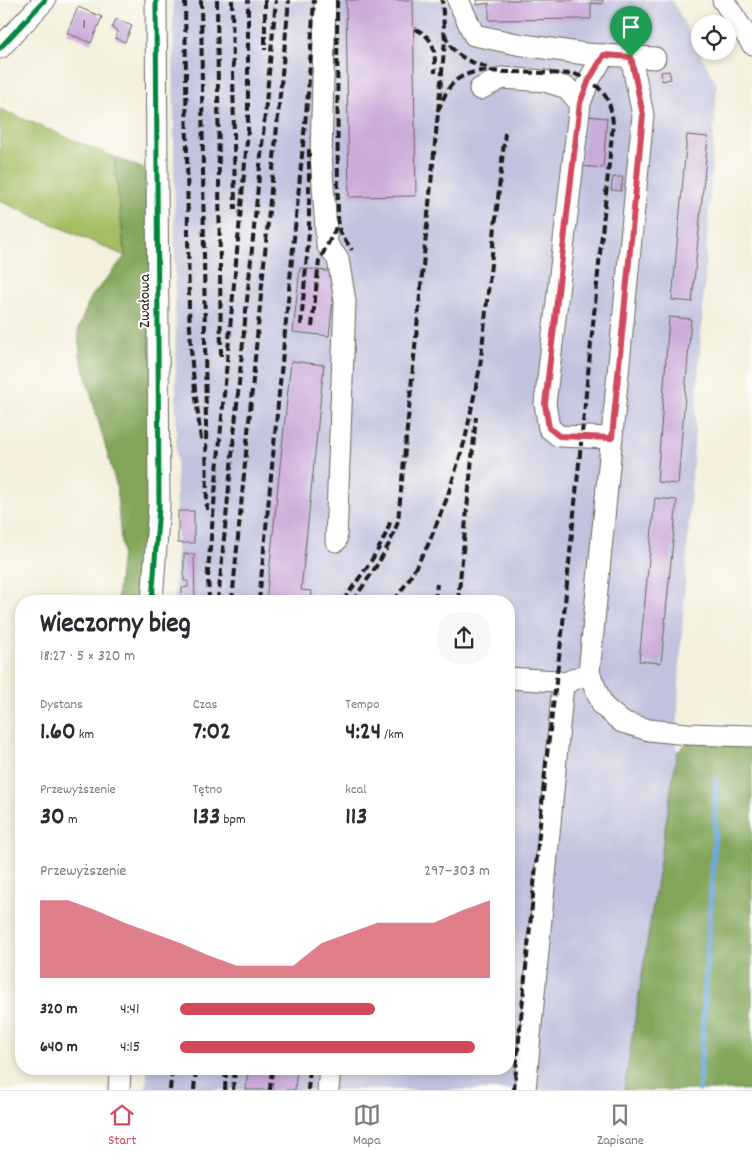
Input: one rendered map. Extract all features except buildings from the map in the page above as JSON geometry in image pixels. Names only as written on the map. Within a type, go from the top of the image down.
[{"type":"street","points":[[0,48],[45,0]]},
{"type":"street","name":"Zwałowa","points":[[152,595],[159,506],[156,0]]},
{"type":"street","points":[[325,0],[320,156],[327,245],[338,259],[345,301],[336,541]]},
{"type":"street","points":[[458,0],[474,35],[517,44],[604,55],[655,58]]},
{"type":"street","points":[[722,0],[752,44]]},
{"type":"street","points":[[604,55],[589,80],[580,103],[545,404],[549,428],[559,436],[612,438]]},
{"type":"street","points":[[631,57],[643,115],[589,673],[603,706],[622,722],[649,730],[687,734],[752,736]]},
{"type":"street","points":[[480,89],[502,78],[545,81],[567,88],[580,103]]},
{"type":"street","points":[[515,678],[556,681],[563,684],[589,673]]},
{"type":"street","points":[[525,1090],[563,684]]},
{"type":"street","points":[[119,1090],[120,1075]]},
{"type":"street","points":[[328,1090],[329,1075]]},
{"type":"shaded area","points":[[173,0],[672,0],[691,36],[691,60],[704,60],[717,85],[679,682],[677,752],[624,1090],[146,1090],[147,1075],[515,1075],[515,595],[174,595],[177,552]]},
{"type":"green space","points":[[0,109],[114,157],[125,256],[0,201]]},
{"type":"green space","points":[[114,157],[154,173],[150,512],[144,595],[118,595],[122,552],[116,484],[80,356],[78,329],[91,297],[125,256]]},
{"type":"green space","points":[[687,743],[752,745],[752,1090],[624,1090],[677,752]]},
{"type":"waterway","points":[[699,1090],[714,847],[716,780]]},
{"type":"railway","points":[[185,0],[189,309],[192,364],[201,440]]},
{"type":"railway","points":[[201,0],[207,510]]},
{"type":"railway","points":[[217,0],[221,359]]},
{"type":"railway","points":[[232,0],[235,210]]},
{"type":"railway","points":[[209,595],[208,571],[248,130],[248,0]]},
{"type":"railway","points":[[265,0],[265,50]]},
{"type":"railway","points":[[219,595],[276,0]]},
{"type":"railway","points":[[233,595],[289,0]]},
{"type":"railway","points":[[260,595],[308,93],[314,0]]},
{"type":"railway","points":[[337,0],[338,222],[340,232],[352,250]]},
{"type":"railway","points":[[357,595],[384,553],[398,521],[445,41],[442,0]]},
{"type":"railway","points":[[415,29],[431,41],[435,59],[435,73]]},
{"type":"railway","points":[[445,34],[456,53],[469,61],[490,68]]},
{"type":"railway","points":[[438,111],[452,84],[471,73],[480,71],[575,74],[592,82],[603,93],[610,106],[613,124],[562,633],[546,763],[514,1090]]},
{"type":"railway","points":[[398,595],[428,545],[447,498],[465,440],[480,367],[505,133]]},
{"type":"railway","points":[[301,325],[309,232],[309,146]]},
{"type":"railway","points":[[312,327],[319,261],[338,222]]},
{"type":"railway","points":[[459,595],[476,417]]},
{"type":"railway","points":[[347,595],[377,552],[391,519]]},
{"type":"railway","points":[[436,595],[437,584]]},
{"type":"railway","points":[[170,1090],[171,1075]]},
{"type":"railway","points":[[194,1090],[195,1075]]},
{"type":"railway","points":[[225,1090],[226,1075]]},
{"type":"railway","points":[[233,1090],[234,1075]]},
{"type":"railway","points":[[270,1090],[271,1075]]},
{"type":"railway","points":[[308,1090],[309,1075]]},
{"type":"cycle path","points":[[0,48],[45,0]]},
{"type":"cycle path","points":[[152,595],[159,506],[156,0]]},
{"type":"route","points":[[604,55],[631,57],[643,115],[612,438],[559,436],[549,428],[545,404],[580,103],[589,80],[604,55]]}]
